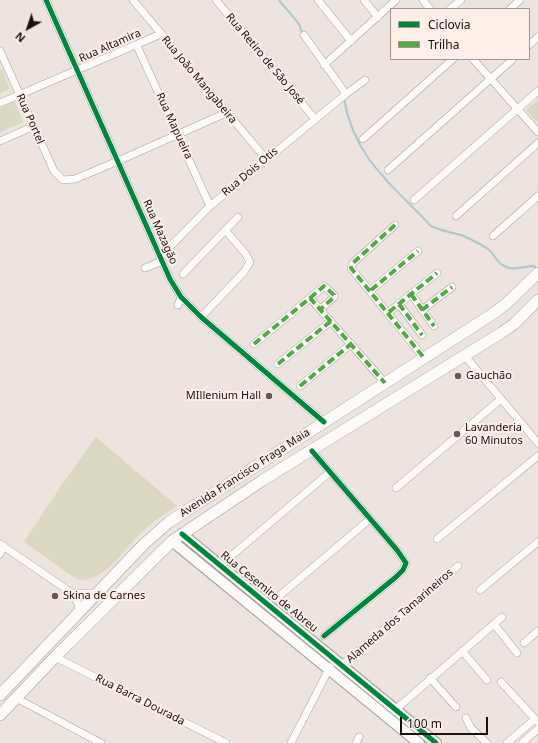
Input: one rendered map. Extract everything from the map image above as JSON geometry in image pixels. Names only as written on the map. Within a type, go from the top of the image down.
[{"type":"main road","name":"Avenida Francisco Fraga Maia","points":[[0,693],[80,613],[155,534],[174,518],[506,304],[538,273]]},
{"type":"main road","name":"Avenida Francisco Fraga Maia","points":[[0,715],[55,657],[172,541],[264,480],[465,356],[514,324],[538,300]]},
{"type":"main road","points":[[250,470],[245,477],[248,482],[264,480]]},
{"type":"main road","points":[[228,484],[240,480],[245,482],[244,489],[236,498]]},
{"type":"street","name":"Rua Mazagão","points":[[46,0],[161,259],[167,280],[201,317],[324,422]]},
{"type":"street","name":"Rua João Mangabeira","points":[[133,0],[266,159]]},
{"type":"street","name":"Rua Retiro de São José","points":[[216,0],[314,118]]},
{"type":"street","points":[[318,0],[351,41]]},
{"type":"street","points":[[364,0],[378,17]]},
{"type":"street","points":[[324,65],[396,0]]},
{"type":"street","points":[[422,0],[429,8]]},
{"type":"street","points":[[451,8],[460,0]]},
{"type":"street","points":[[511,8],[520,0]]},
{"type":"street","name":"Rua Altamira","points":[[0,103],[137,46],[161,34]]},
{"type":"street","points":[[304,35],[342,96]]},
{"type":"street","points":[[530,44],[538,37]]},
{"type":"street","name":"Rua Mapueira","points":[[137,46],[210,206]]},
{"type":"street","name":"Rua Portel","points":[[0,51],[3,64],[20,95],[58,177],[67,180],[118,161]]},
{"type":"street","points":[[363,139],[452,60]]},
{"type":"street","points":[[474,60],[538,132]]},
{"type":"street","points":[[388,170],[512,60]]},
{"type":"street","name":"Rua Dois Otis","points":[[161,259],[210,206],[314,118],[365,80]]},
{"type":"street","points":[[414,200],[538,92]]},
{"type":"street","points":[[118,161],[226,113]]},
{"type":"street","points":[[0,141],[34,126]]},
{"type":"street","points":[[456,216],[538,143]]},
{"type":"street","points":[[493,236],[538,196]]},
{"type":"street","points":[[183,274],[238,217]]},
{"type":"street","points":[[395,224],[351,266],[351,269],[371,290],[424,358]]},
{"type":"street","points":[[201,317],[244,272],[250,262],[245,253],[225,230]]},
{"type":"street","points":[[371,290],[418,251]]},
{"type":"street","points":[[145,268],[161,259]]},
{"type":"street","points":[[389,312],[437,273]]},
{"type":"street","points":[[254,344],[324,286],[334,295],[334,297],[321,309]]},
{"type":"street","points":[[422,310],[452,287]]},
{"type":"street","points":[[411,294],[434,326]]},
{"type":"street","points":[[178,305],[181,297]]},
{"type":"street","points":[[310,298],[385,383]]},
{"type":"street","points":[[399,304],[422,335]]},
{"type":"street","points":[[278,364],[331,321]]},
{"type":"street","points":[[300,386],[351,344]]},
{"type":"street","points":[[465,356],[538,443]]},
{"type":"street","points":[[396,488],[501,399]]},
{"type":"street","points":[[312,451],[397,550],[406,563],[403,570],[396,577],[324,636]]},
{"type":"street","points":[[437,539],[538,456]]},
{"type":"street","points":[[230,557],[330,472]]},
{"type":"street","points":[[278,598],[370,519]]},
{"type":"street","name":"Rua Cesemiro de Abreu","points":[[182,534],[436,743]]},
{"type":"street","name":"Rua Cesemiro de Abreu","points":[[172,541],[419,743]]},
{"type":"street","points":[[480,590],[538,542]]},
{"type":"street","points":[[0,554],[2,545],[72,594],[78,604],[80,613]]},
{"type":"street","name":"Alameda dos Tamarineiros","points":[[291,743],[328,669],[339,663],[458,566]]},
{"type":"street","points":[[72,594],[98,593]]},
{"type":"street","points":[[261,614],[270,606]]},
{"type":"street","points":[[395,710],[502,617]]},
{"type":"street","points":[[494,624],[517,653]]},
{"type":"street","points":[[524,643],[538,631]]},
{"type":"street","points":[[462,651],[487,680]]},
{"type":"street","name":"Rua Barra Dourada","points":[[55,657],[226,743]]},
{"type":"street","points":[[430,678],[456,707]]},
{"type":"street","points":[[501,682],[537,720],[507,743]]},
{"type":"street","points":[[16,698],[101,743]]},
{"type":"street","points":[[466,718],[471,728],[487,743]]},
{"type":"street","points":[[522,743],[538,729]]},
{"type":"shaded area","points":[[2,69],[10,89],[0,93],[0,70]]},
{"type":"shaded area","points":[[538,99],[538,123],[526,110]]},
{"type":"shaded area","points":[[15,102],[23,122],[0,132],[0,108]]},
{"type":"shaded area","points":[[96,437],[177,506],[144,530],[113,564],[97,576],[78,580],[24,542],[65,480]]},
{"type":"waterway","points":[[279,0],[299,24],[303,35]]},
{"type":"waterway","points":[[344,99],[349,120],[366,155],[377,170],[431,226],[461,235],[475,242],[489,250],[499,263],[509,268],[515,269],[534,266],[537,269]]},
{"type":"marked path","points":[[395,225],[353,263],[351,268],[424,358]]},
{"type":"marked path","points":[[371,290],[418,251]]},
{"type":"marked path","points":[[389,312],[437,273]]},
{"type":"marked path","points":[[310,298],[324,286],[334,295],[334,297],[321,309]]},
{"type":"marked path","points":[[422,310],[452,287]]},
{"type":"marked path","points":[[411,294],[434,326]]},
{"type":"marked path","points":[[254,344],[310,298],[385,383]]},
{"type":"marked path","points":[[399,304],[422,335]]},
{"type":"marked path","points":[[278,364],[331,321]]},
{"type":"marked path","points":[[300,386],[351,344]]},
{"type":"cycle path","points":[[46,0],[170,279],[181,297],[201,317],[324,422]]},
{"type":"cycle path","points":[[312,451],[397,550],[406,563],[403,570],[396,577],[324,636]]},
{"type":"cycle path","points":[[182,534],[436,743]]},
{"type":"place","name":"Gauchão","points":[[458,376]]},
{"type":"place","name":"MIllenium Hall","points":[[269,396]]},
{"type":"place","name":"Lavanderia 60 Minutos","points":[[457,434]]},
{"type":"place","name":"Skina de Carnes","points":[[55,596]]}]
